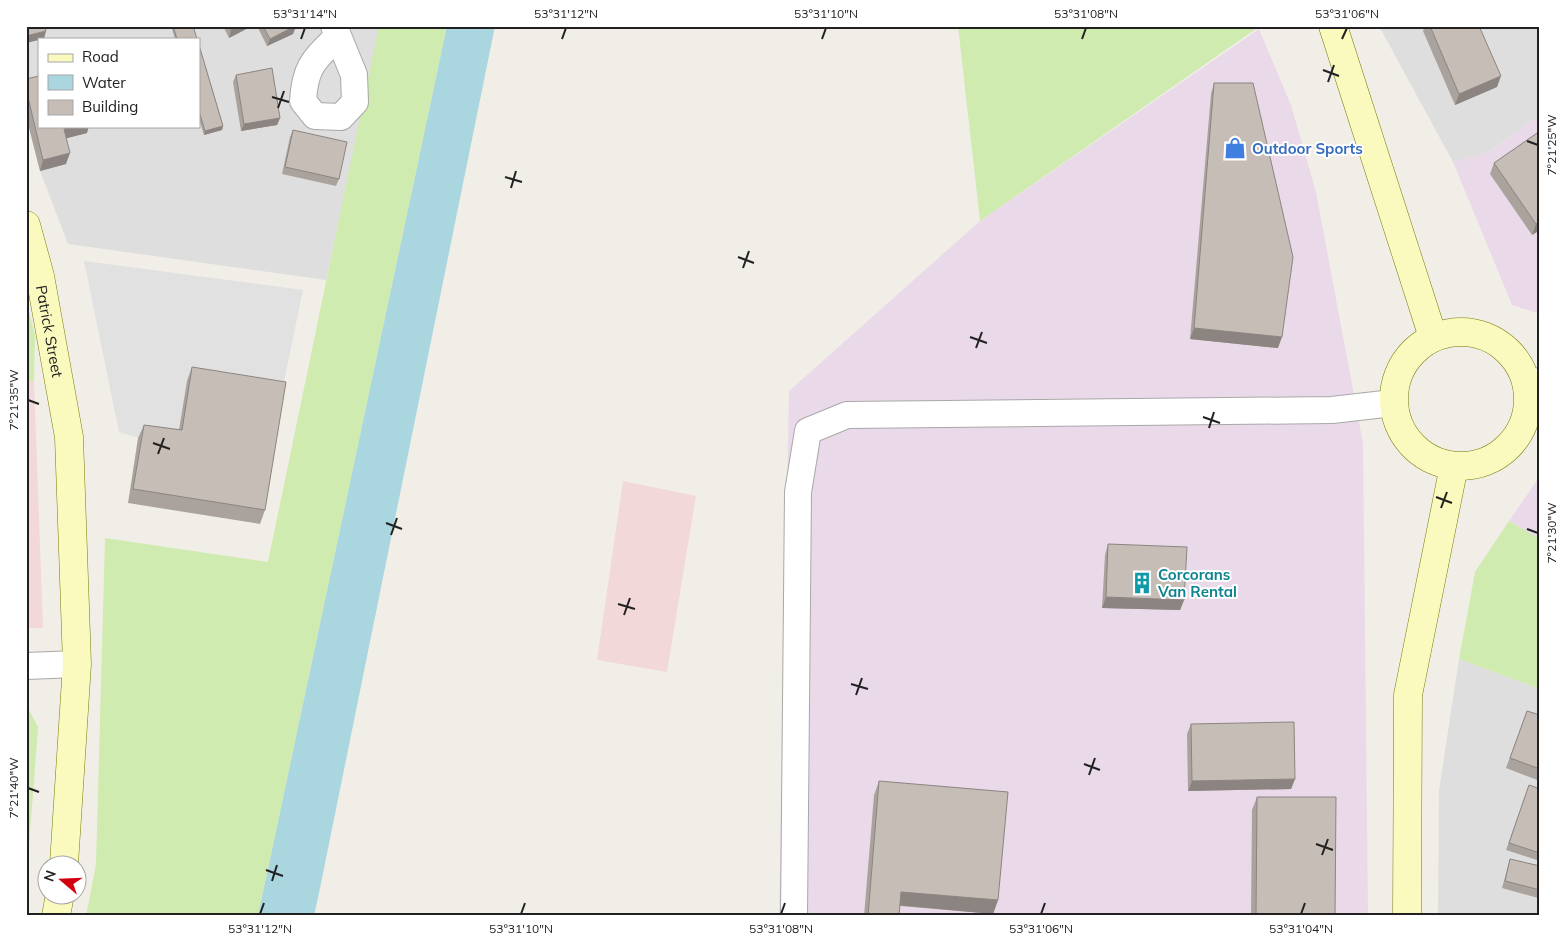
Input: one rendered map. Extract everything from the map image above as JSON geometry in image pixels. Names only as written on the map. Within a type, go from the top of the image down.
[{"type":"street","points":[[1333,26],[1433,337]]},
{"type":"street","name":"Patrick Street","points":[[26,226],[40,276],[69,437],[77,664],[65,854]]},
{"type":"street","points":[[1452,332],[1472,332],[1491,338],[1507,350],[1533,382],[1523,426],[1512,444],[1495,458],[1475,465],[1454,466],[1435,462],[1419,452],[1406,438],[1397,422],[1393,403],[1396,382],[1403,364],[1416,348],[1433,337],[1452,332]]},
{"type":"street","points":[[794,916],[798,492],[808,431],[847,415],[1332,410],[1393,403]]},
{"type":"street","points":[[1407,916],[1408,695],[1454,466]]},
{"type":"street","points":[[26,666],[77,664]]},
{"type":"shaded area","points":[[26,26],[381,26],[326,280],[68,244],[40,171],[26,116]]},
{"type":"shaded area","points":[[1379,26],[1540,26],[1540,115],[1487,153],[1453,162]]},
{"type":"shaded area","points":[[1259,29],[1291,105],[1316,192],[1363,443],[1368,916],[779,916],[789,391],[980,221]]},
{"type":"shaded area","points":[[1540,115],[1540,314],[1512,305],[1453,162],[1487,153]]},
{"type":"shaded area","points":[[84,261],[303,290],[281,396],[177,444],[139,438],[119,432]]},
{"type":"shaded area","points":[[26,382],[34,382],[43,628],[26,628]]},
{"type":"shaded area","points":[[1540,476],[1540,539],[1509,521]]},
{"type":"shaded area","points":[[623,481],[696,496],[667,672],[597,660]]},
{"type":"shaded area","points":[[1459,659],[1540,689],[1540,916],[1438,916],[1439,791]]},
{"type":"green space","points":[[379,26],[447,26],[258,916],[86,916],[96,864],[105,538],[268,562]]},
{"type":"green space","points":[[958,26],[1260,26],[980,221]]},
{"type":"green space","points":[[26,300],[35,335],[34,382],[26,382]]},
{"type":"green space","points":[[1509,521],[1540,539],[1540,689],[1459,659],[1475,572]]},
{"type":"green space","points":[[26,704],[38,727],[26,887]]},
{"type":"water","points":[[447,26],[495,26],[320,888],[314,916],[258,916]]},
{"type":"building","points":[[26,26],[45,26],[46,31],[26,36]]},
{"type":"building","points":[[173,26],[193,26],[197,38],[177,38]]},
{"type":"building","points":[[229,26],[240,26],[231,30]]},
{"type":"building","points":[[263,26],[295,26],[270,39]]},
{"type":"building","points":[[1430,26],[1479,26],[1501,76],[1459,94]]},
{"type":"building","points":[[200,48],[223,126],[205,131],[200,114]]},
{"type":"building","points":[[272,68],[280,118],[244,124],[236,75]]},
{"type":"building","points":[[38,76],[38,128],[68,128],[64,129],[70,153],[43,160],[26,89],[26,79]]},
{"type":"building","points":[[1214,83],[1253,83],[1293,257],[1282,337],[1194,328]]},
{"type":"building","points":[[293,130],[347,142],[339,179],[285,167]]},
{"type":"building","points":[[1540,131],[1540,222],[1536,224],[1494,163]]},
{"type":"building","points":[[192,367],[286,382],[265,510],[133,489],[144,425],[182,430]]},
{"type":"building","name":"Corcorans Van Rental","points":[[1108,544],[1187,547],[1184,600],[1106,597]]},
{"type":"building","points":[[1527,711],[1540,715],[1540,769],[1510,758]]},
{"type":"building","points":[[1294,722],[1295,779],[1192,781],[1191,724]]},
{"type":"building","points":[[879,781],[1008,792],[998,900],[901,892],[899,916],[868,916]]},
{"type":"building","points":[[1529,785],[1540,789],[1540,853],[1509,843]]},
{"type":"building","points":[[1257,797],[1336,797],[1335,916],[1256,916]]},
{"type":"building","points":[[1510,859],[1540,866],[1540,890],[1505,881]]},
{"type":"place","name":"Outdoor Sports","points":[[1235,148]]},
{"type":"place","name":"Corcorans Van Rental","points":[[1142,583]]}]
